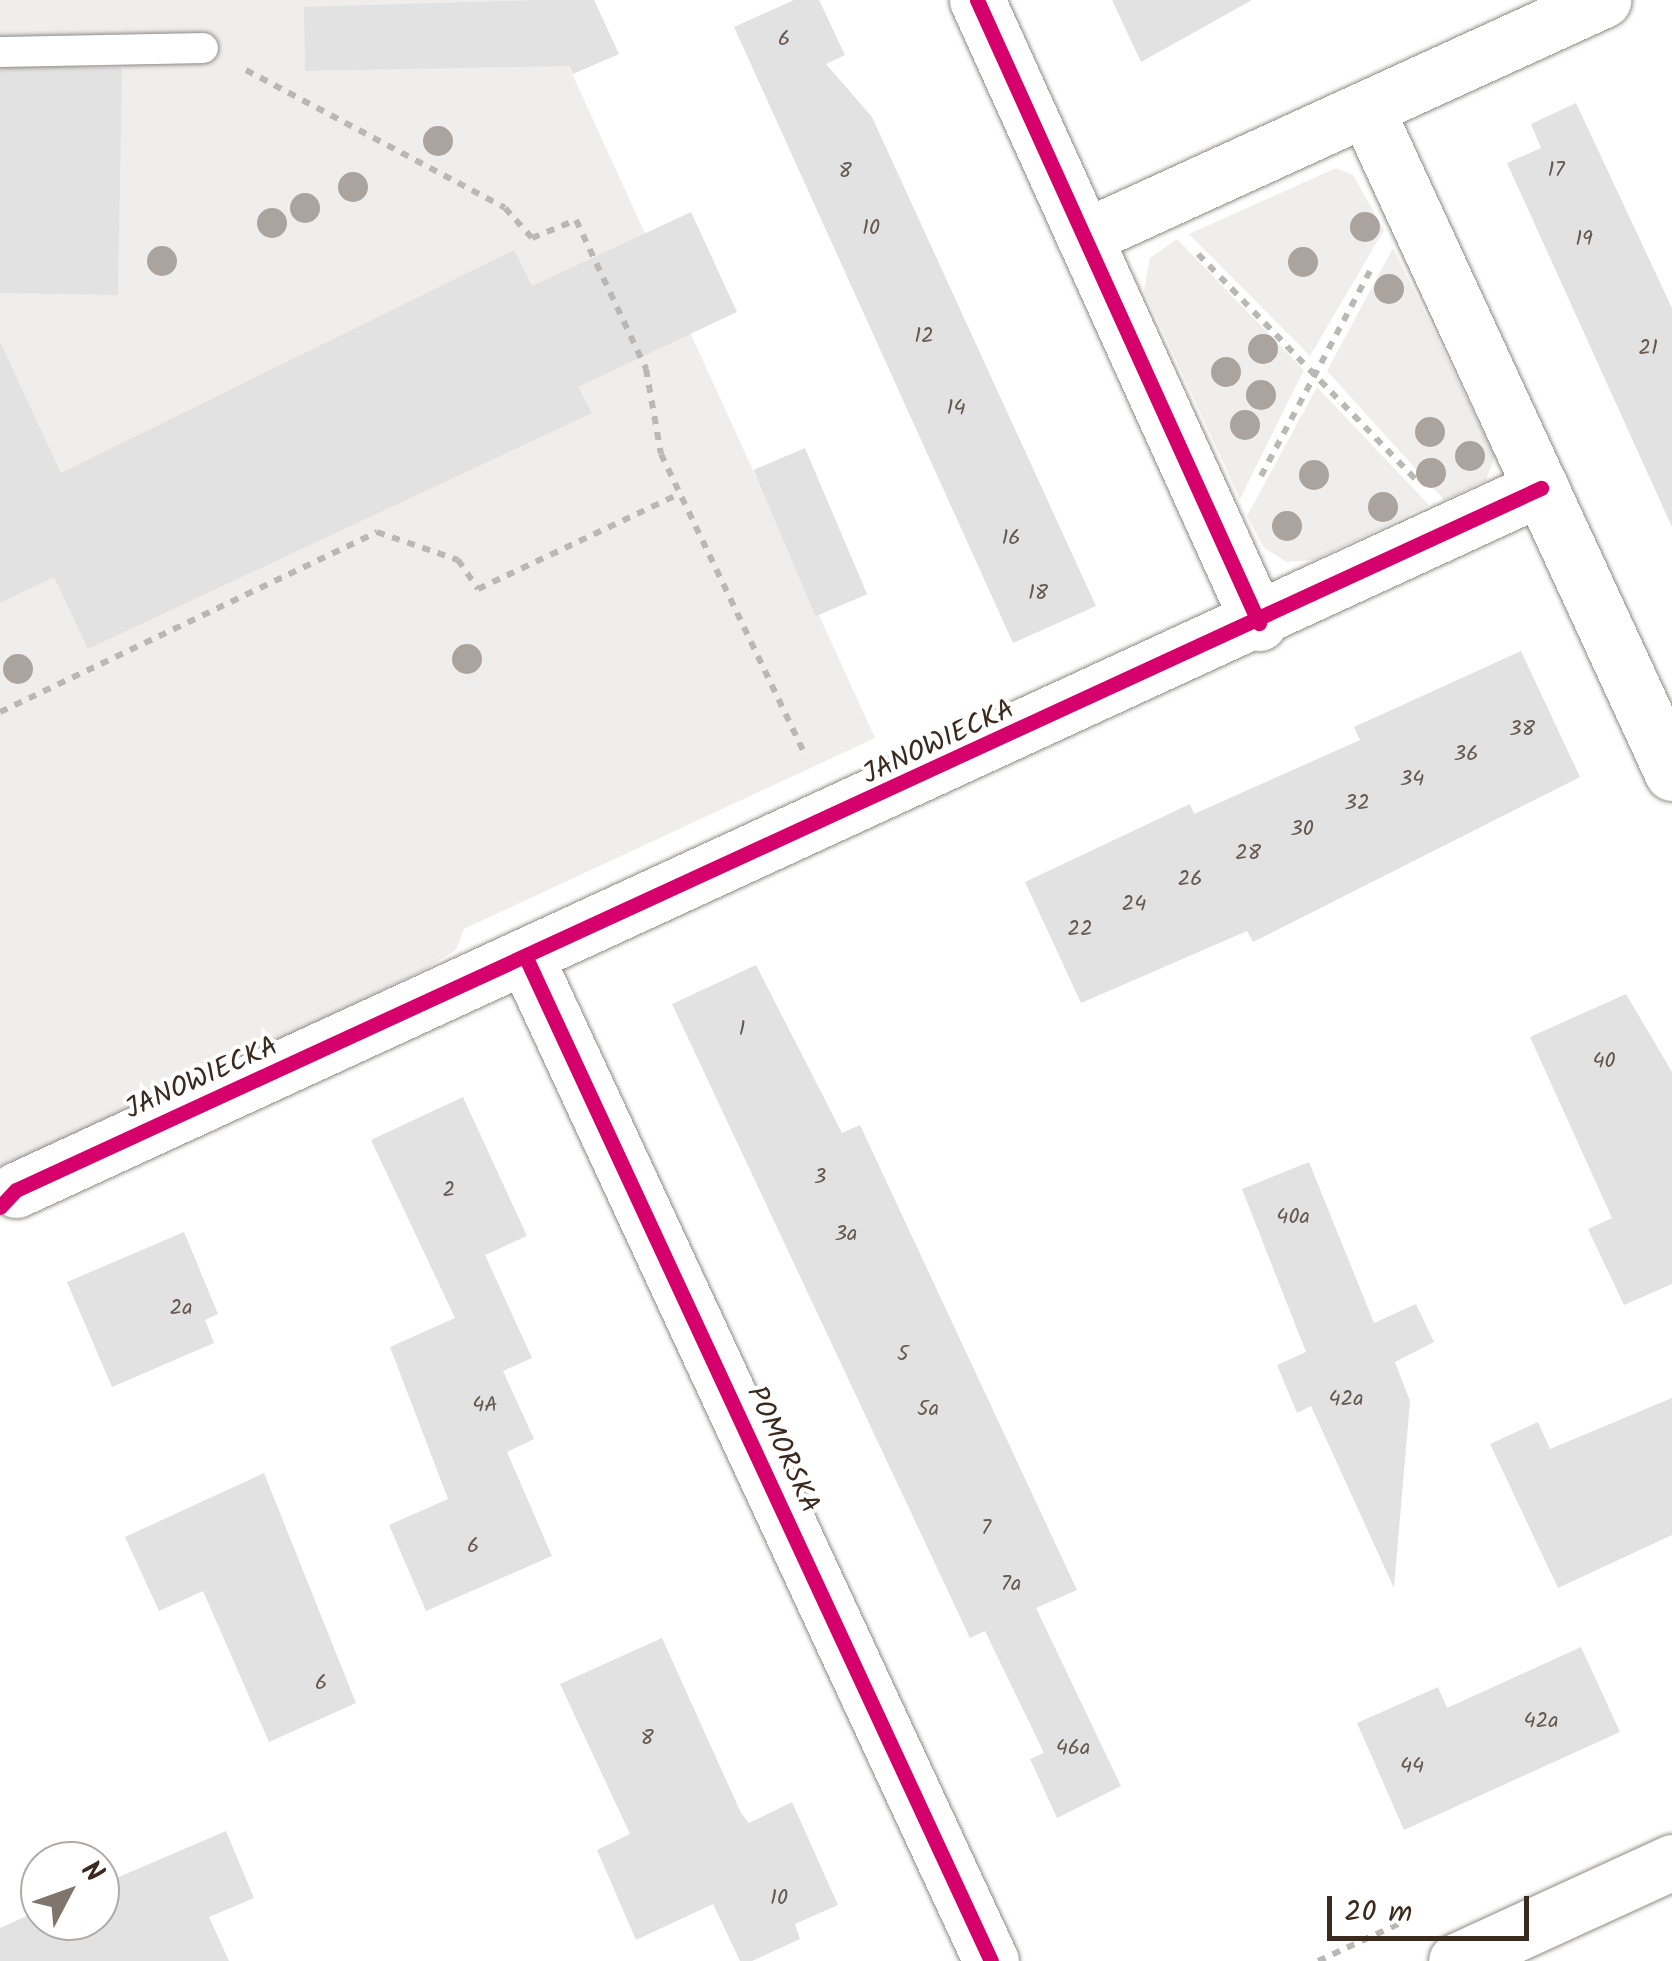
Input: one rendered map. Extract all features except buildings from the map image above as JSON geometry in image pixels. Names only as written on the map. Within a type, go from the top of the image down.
[{"type":"street","points":[[977,0],[1260,623]]},
{"type":"street","points":[[1084,237],[1602,0]]},
{"type":"street","points":[[1366,111],[1672,773]]},
{"type":"street","name":"JANOWIECKA","points":[[16,1190],[1260,623],[1541,488]]},
{"type":"street","name":"POMORSKA","points":[[527,960],[991,1961]]},
{"type":"street","points":[[1456,1961],[1672,1862]]},
{"type":"lane","points":[[0,52],[203,48]]},
{"type":"path","points":[[203,48],[504,208],[532,238],[576,220],[646,369],[660,454],[810,767]]},
{"type":"path","points":[[1152,207],[1460,526]]},
{"type":"path","points":[[1226,546],[1313,371],[1411,207]]},
{"type":"path","points":[[0,712],[377,532],[458,560],[478,589],[679,494]]},
{"type":"shaded area","points":[[0,0],[574,0],[539,1],[875,738],[464,929],[456,950],[422,971],[0,1173]]},
{"type":"shaded area","points":[[1336,168],[1353,175],[1384,230],[1310,356],[1189,234]]},
{"type":"shaded area","points":[[1177,239],[1304,370],[1240,499],[1144,290],[1150,258]]},
{"type":"shaded area","points":[[1393,248],[1495,456],[1486,480],[1444,500],[1327,371]]},
{"type":"shaded area","points":[[1317,387],[1429,505],[1314,560],[1287,562],[1264,548],[1247,516]]},
{"type":"cycle path","points":[[977,0],[1259,623]]},
{"type":"cycle path","points":[[0,1207],[16,1190],[1541,488]]},
{"type":"cycle path","points":[[527,960],[991,1961]]}]
